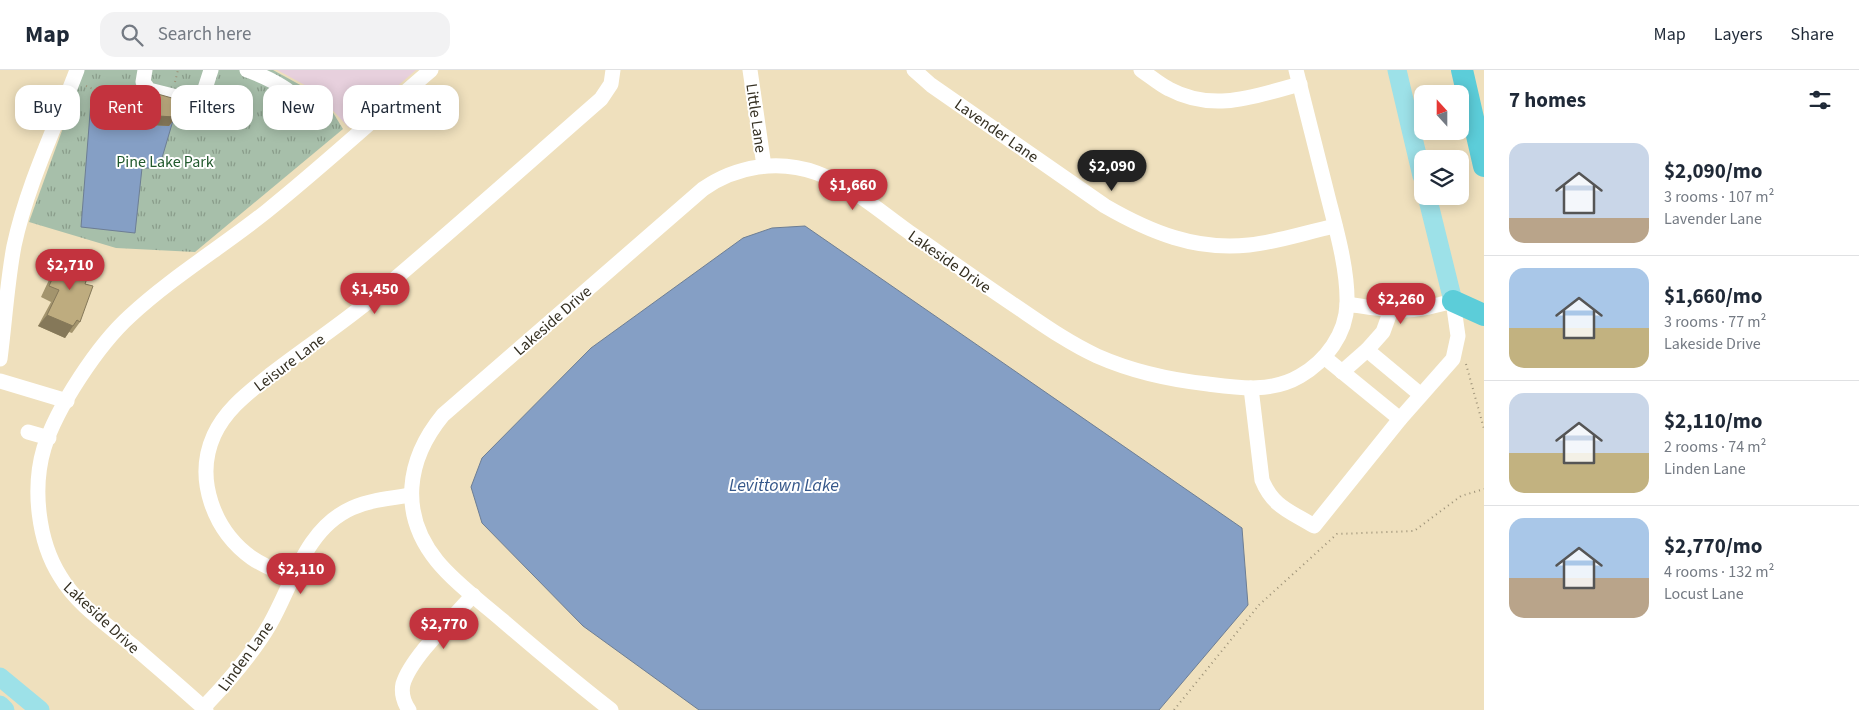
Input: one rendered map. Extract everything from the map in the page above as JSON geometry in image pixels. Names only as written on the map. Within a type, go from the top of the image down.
[{"type":"highway","points":[[1462,70],[1484,166]]},
{"type":"highway","points":[[1478,70],[1484,98]]},
{"type":"highway","points":[[1453,301],[1484,315]]},
{"type":"main road","points":[[1397,70],[1416,150]]},
{"type":"main road","points":[[1429,205],[1453,301]]},
{"type":"main road","points":[[0,677],[40,710]]},
{"type":"main road","points":[[0,706],[5,710]]},
{"type":"street","points":[[146,70],[143,82],[148,90],[197,102],[201,101],[211,70]]},
{"type":"street","points":[[247,70],[271,79],[280,85]]},
{"type":"street","name":"Lakeside Drive","points":[[204,709],[101,620],[73,594],[60,578],[44,541],[40,513],[40,469],[44,448],[67,401],[103,346],[131,315],[166,286],[266,211],[430,70]]},
{"type":"street","name":"Leisure Lane","points":[[293,578],[265,567],[239,548],[220,524],[213,511],[206,481],[206,466],[213,437],[220,423],[239,400],[352,315],[392,282],[601,99],[611,84],[613,70]]},
{"type":"street","name":"Little Lane","points":[[750,70],[764,166]]},
{"type":"street","name":"Lavender Lane","points":[[914,70],[931,85],[1105,206],[1134,223],[1170,237],[1211,246],[1234,246],[1272,241],[1335,226]]},
{"type":"street","points":[[1141,70],[1171,90],[1189,98],[1215,102],[1234,101],[1298,77]]},
{"type":"street","points":[[0,359],[10,268],[15,244],[44,153],[80,77]]},
{"type":"street","name":"Lakeside Drive","points":[[610,710],[448,573],[424,543],[415,521],[411,496],[413,470],[425,441],[443,415],[703,189],[726,175],[764,166],[797,168],[814,172],[845,187],[962,270],[1060,336],[1098,356],[1170,378],[1202,384],[1251,388],[1276,386],[1295,379],[1324,357],[1340,334],[1344,324],[1347,304],[1346,282],[1335,226],[1298,77]]},
{"type":"street","points":[[1251,388],[1262,480],[1268,493],[1276,503],[1314,526],[1400,419],[1453,359],[1458,336],[1453,301],[1417,309],[1391,310],[1347,304]]},
{"type":"street","points":[[1342,372],[1367,350],[1382,332],[1391,310]]},
{"type":"street","points":[[1367,350],[1421,395]]},
{"type":"street","points":[[1324,357],[1400,419]]},
{"type":"street","points":[[0,381],[67,401]]},
{"type":"street","points":[[28,432],[49,438]]},
{"type":"street","name":"Linden Lane","points":[[204,709],[256,646],[270,624],[309,545],[332,520],[343,512],[370,502],[411,496]]},
{"type":"street","points":[[409,710],[402,692],[408,673],[427,647],[473,595]]},
{"type":"path","points":[[80,77],[91,85]]},
{"type":"path","points":[[1466,364],[1484,430]]},
{"type":"path","points":[[1174,710],[1258,606],[1337,534],[1414,531],[1461,496],[1484,490]]},
{"type":"shaded area","points":[[277,70],[416,70],[399,85],[343,85],[343,121],[333,111],[333,85],[305,85]]},
{"type":"green space","name":"Pine Lake Park","points":[[84,70],[273,70],[300,85],[263,85],[263,130],[333,130],[333,113],[343,129],[195,252],[116,248],[29,222],[62,130],[80,130],[79,85]]},
{"type":"water","points":[[161,103],[171,105],[171,127],[159,168],[142,168],[135,233],[81,227],[90,114],[90,130],[161,130]]},
{"type":"water","name":"Levittown Lake","points":[[805,226],[1242,528],[1248,605],[1159,710],[699,710],[583,626],[482,523],[471,487],[482,458],[591,348],[743,238],[772,228]]},
{"type":"building","points":[[161,95],[171,98],[171,117],[161,116]]},
{"type":"building","points":[[63,255],[91,268],[85,284],[93,286],[80,322],[77,320],[73,326],[47,315],[59,290],[49,286]]}]
